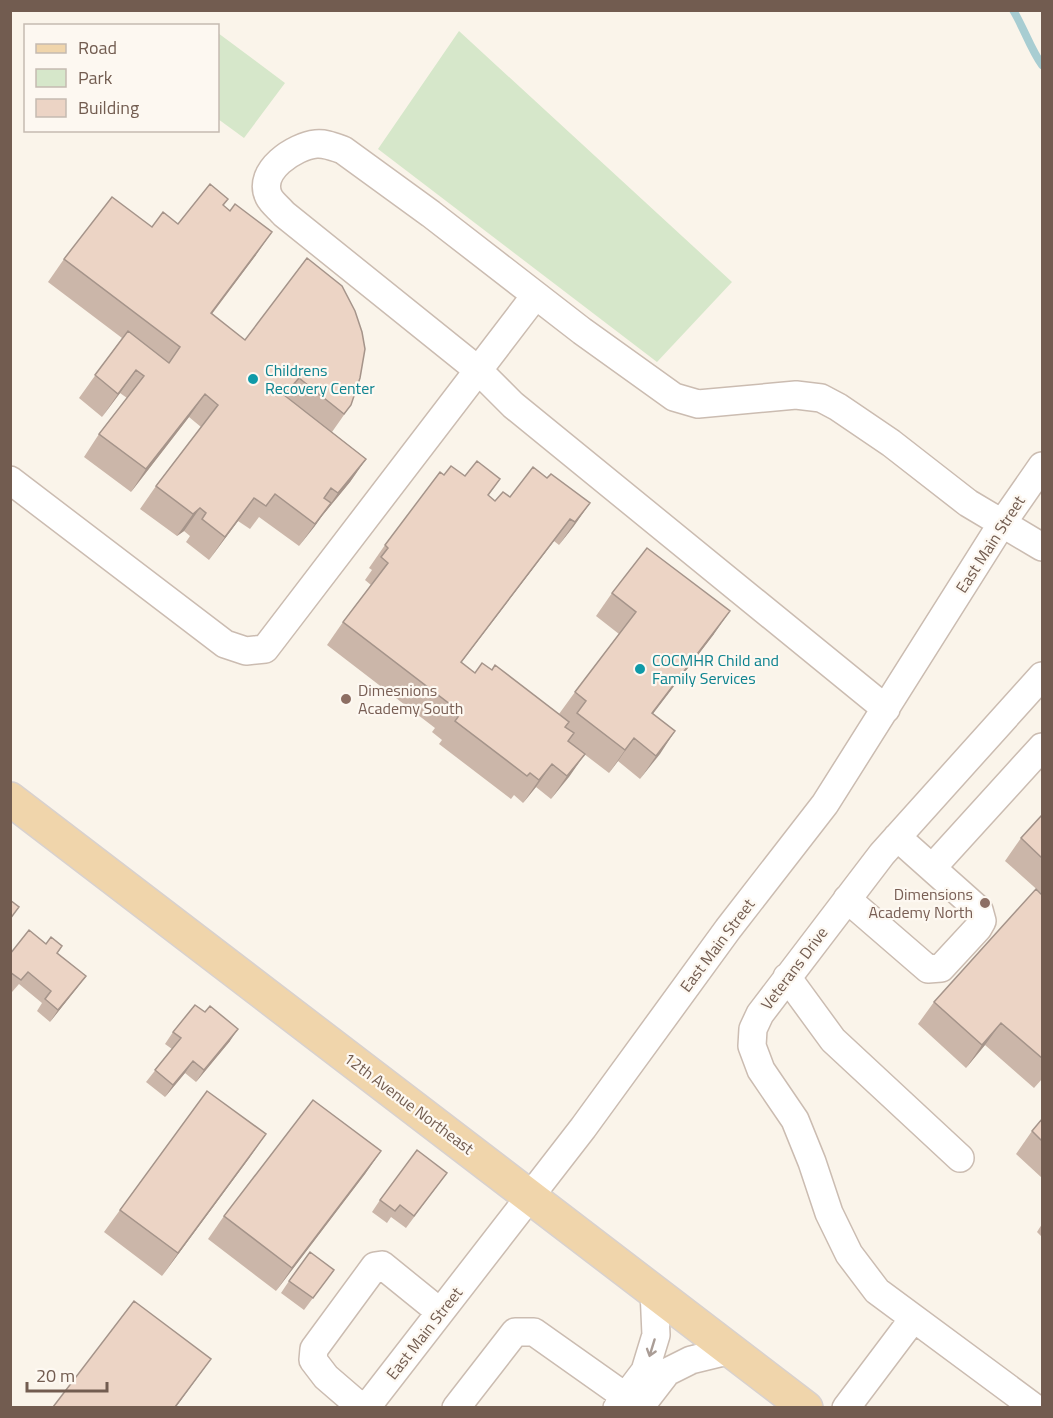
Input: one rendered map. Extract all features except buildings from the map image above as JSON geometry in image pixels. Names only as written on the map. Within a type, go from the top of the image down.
[{"type":"main road","name":"12th Avenue Northeast","points":[[10,799],[806,1407]]},
{"type":"street","points":[[886,709],[513,405],[478,370],[284,214],[269,197],[266,188],[276,165],[294,152],[315,144],[327,144],[343,150],[431,214],[649,381],[674,397],[698,404],[796,395],[821,398],[868,427],[968,503],[1042,547]]},
{"type":"street","points":[[10,480],[225,644],[246,651],[265,649],[536,296]]},
{"type":"street","name":"East Main Street","points":[[364,1407],[583,1128],[728,929],[825,804],[1042,466]]},
{"type":"street","name":"Veterans Drive","points":[[1035,1407],[877,1291],[849,1254],[829,1213],[795,1120],[761,1070],[752,1046],[753,1029],[760,1014],[847,898],[897,837],[1042,676]]},
{"type":"street","points":[[932,868],[1042,747]]},
{"type":"street","points":[[847,898],[928,969],[941,968],[978,928],[981,921],[979,910],[897,837]]},
{"type":"street","points":[[787,977],[833,1040],[960,1158]]},
{"type":"street","points":[[364,1407],[326,1377],[313,1360],[314,1349],[375,1266],[382,1265],[440,1312]]},
{"type":"street","points":[[631,1405],[656,1335],[654,1290]]},
{"type":"street","points":[[846,1407],[913,1319]]},
{"type":"street","points":[[456,1407],[515,1332],[534,1332],[631,1405]]},
{"type":"street","points":[[631,1405],[667,1372],[691,1360],[732,1350]]},
{"type":"green space","points":[[459,31],[732,282],[657,362],[378,149]]},
{"type":"green space","points":[[219,34],[285,83],[244,138],[219,120]]},
{"type":"waterway","points":[[1013,10],[1042,65]]},
{"type":"place","name":"Childrens Recovery Center","points":[[253,379]]},
{"type":"place","name":"COCMHR Child and Family Services","points":[[640,669]]},
{"type":"place","name":"Dimesnions Academy South","points":[[346,699]]},
{"type":"place","name":"Dimensions Academy North","points":[[985,903]]}]
